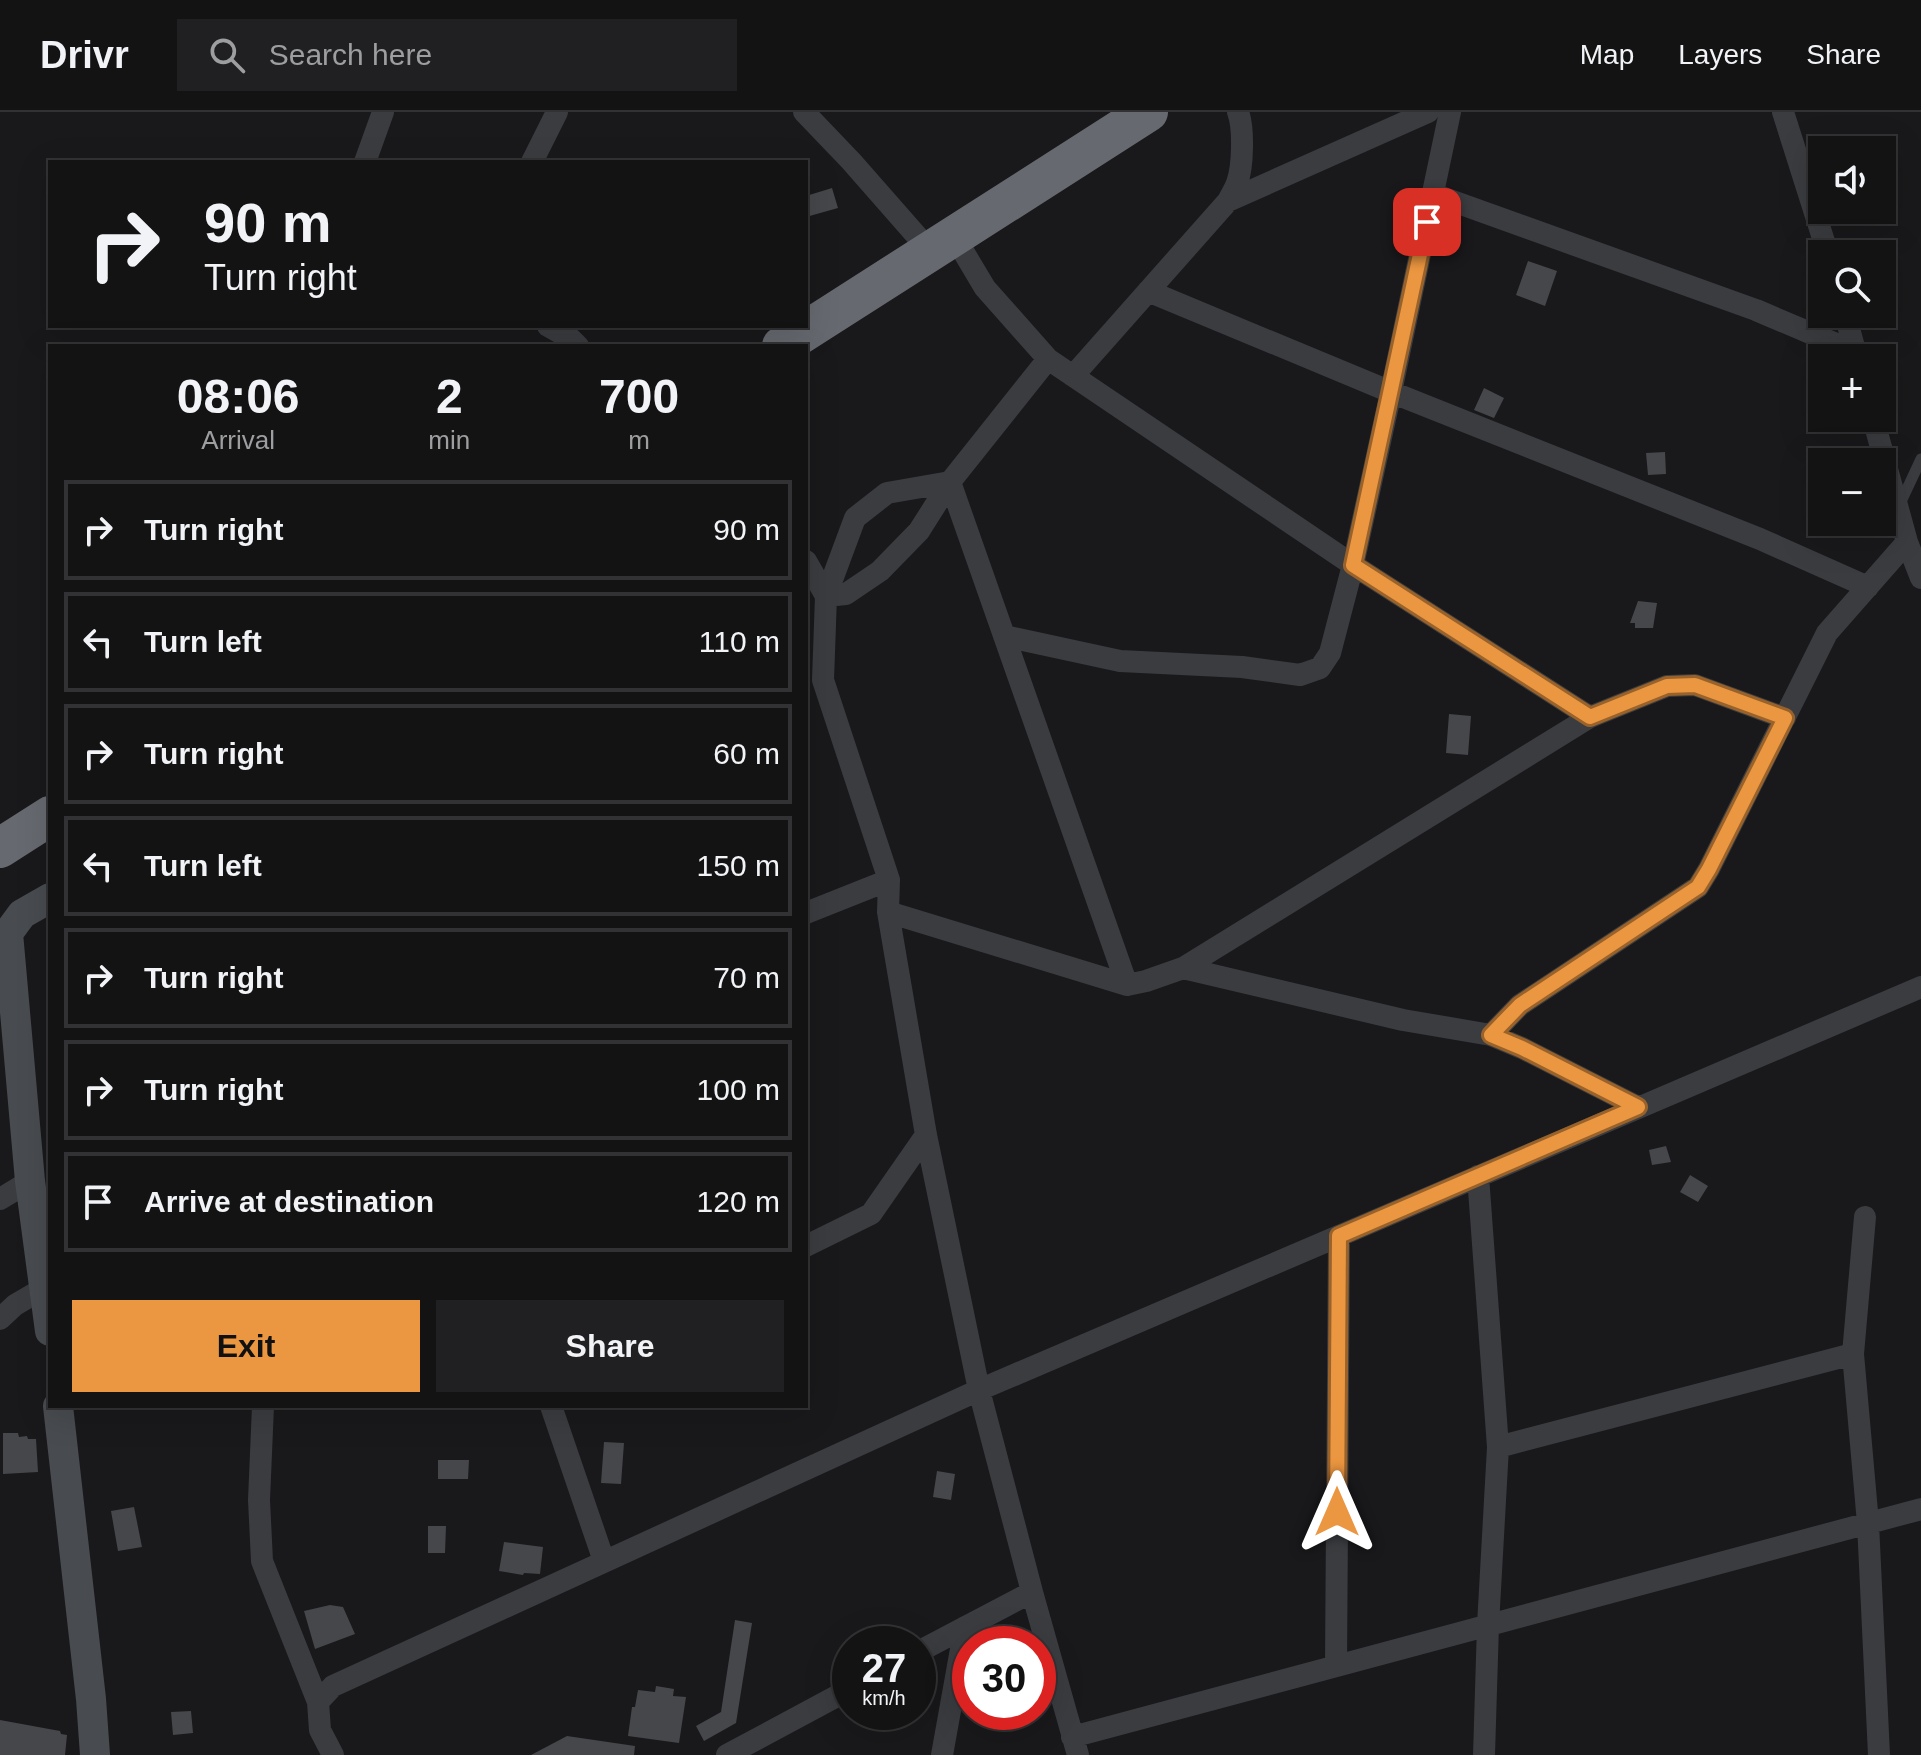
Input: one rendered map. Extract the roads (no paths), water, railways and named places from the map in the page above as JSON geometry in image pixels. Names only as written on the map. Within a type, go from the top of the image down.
[{"type":"highway","points":[[785,344],[1148,112]]},
{"type":"highway","points":[[0,848],[48,817]]},
{"type":"street","points":[[366,160],[383,112]]},
{"type":"street","points":[[533,160],[557,112]]},
{"type":"street","points":[[804,112],[851,161],[942,244],[1048,359],[1353,565],[1590,717]]},
{"type":"street","points":[[1073,376],[1228,201],[1238,182],[1242,142],[1238,112]]},
{"type":"street","points":[[1228,201],[1428,112]]},
{"type":"street","points":[[1004,636],[1120,661],[1242,667],[1300,675],[1320,668],[1330,653],[1353,565],[1450,112]]},
{"type":"street","points":[[1783,112],[1824,240]]},
{"type":"street","points":[[1433,194],[1756,310],[1832,344]]},
{"type":"street","points":[[1148,291],[1745,533],[1868,587]]},
{"type":"street","points":[[552,328],[576,344]]},
{"type":"street","points":[[826,596],[846,594],[880,571],[919,531],[950,482],[1048,359]]},
{"type":"street","points":[[1877,432],[1907,542],[1921,578]]},
{"type":"street","points":[[950,482],[887,493],[855,518],[826,596],[814,685],[889,880],[888,912],[926,1135],[979,1390],[1075,1746],[1336,1666],[1921,1509]]},
{"type":"street","points":[[950,482],[1127,985]]},
{"type":"street","points":[[1491,1035],[1520,1005],[1698,887],[1827,633],[1907,542]]},
{"type":"street","points":[[808,564],[826,596]]},
{"type":"street","points":[[888,912],[1127,985],[1146,981],[1183,968],[1590,717],[1667,686],[1695,685],[1785,718]]},
{"type":"street","points":[[808,912],[889,880]]},
{"type":"street","points":[[48,899],[22,914],[8,933],[30,1181],[42,1216],[48,1317]]},
{"type":"street","points":[[1183,968],[1403,1020],[1491,1035],[1638,1107]]},
{"type":"street","points":[[318,1702],[333,1686],[979,1390],[1921,987]]},
{"type":"street","points":[[808,1245],[871,1214],[926,1135]]},
{"type":"street","points":[[1478,1176],[1498,1447],[1484,1755]]},
{"type":"street","points":[[0,1199],[30,1181]]},
{"type":"street","points":[[1865,1217],[1853,1354],[1868,1523],[1879,1755]]},
{"type":"street","points":[[1336,1666],[1339,1236]]},
{"type":"street","points":[[0,1319],[15,1305],[44,1288]]},
{"type":"street","points":[[1498,1447],[1853,1354]]},
{"type":"street","points":[[58,1408],[95,1755]]},
{"type":"street","points":[[263,1408],[259,1500],[262,1561],[318,1702],[320,1730],[333,1755]]},
{"type":"street","points":[[552,1408],[604,1561]]},
{"type":"street","points":[[967,1626],[1032,1592]]},
{"type":"street","points":[[727,1755],[832,1699]]},
{"type":"street","points":[[942,1755],[952,1699]]},
{"type":"lane","points":[[1898,509],[1921,459]]}]
